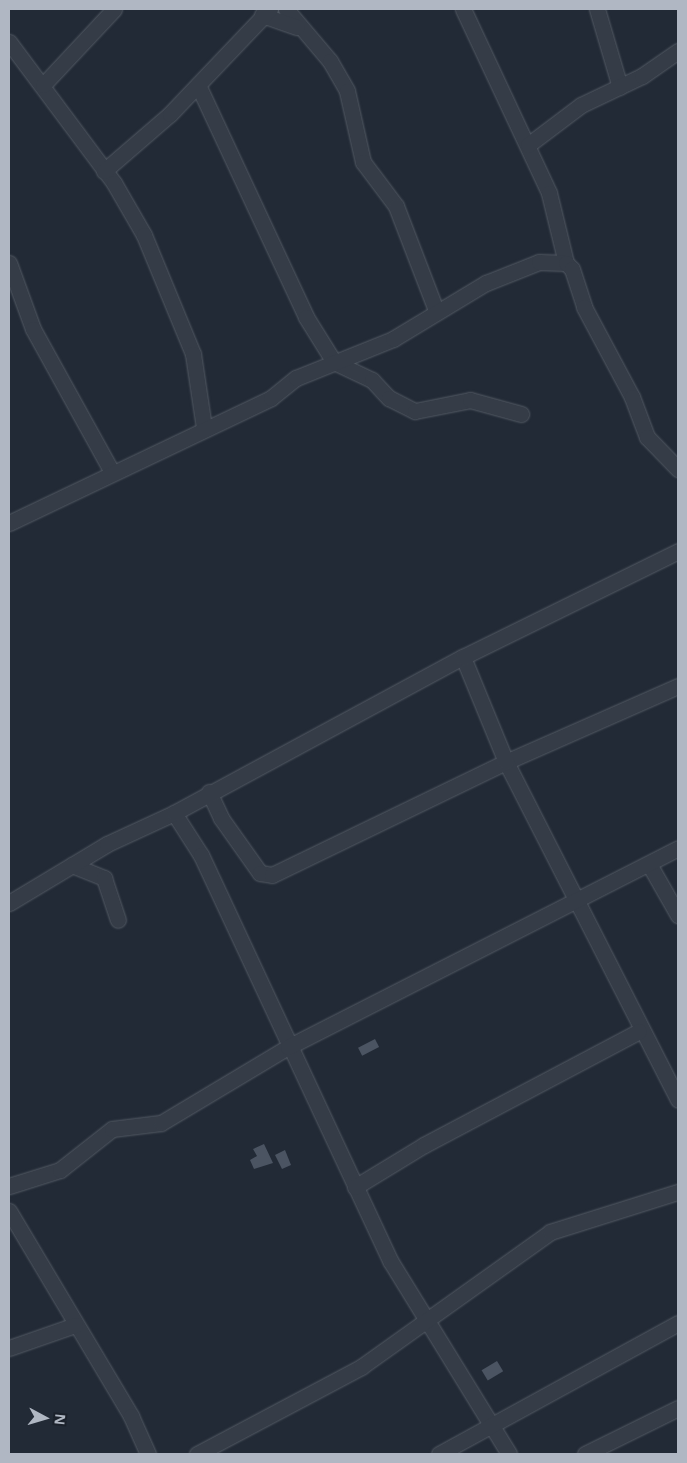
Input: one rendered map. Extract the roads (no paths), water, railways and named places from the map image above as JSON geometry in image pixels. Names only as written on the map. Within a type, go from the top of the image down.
[{"type":"street","points":[[43,85],[114,9]]},
{"type":"street","points":[[286,9],[298,27],[330,60],[347,92],[363,162],[396,206],[436,310]]},
{"type":"street","points":[[462,9],[513,123],[528,145],[549,193],[566,263],[647,437],[678,469]]},
{"type":"street","points":[[597,9],[620,87]]},
{"type":"street","points":[[104,171],[198,84],[266,12],[298,27]]},
{"type":"street","points":[[9,42],[43,85],[104,171],[144,234],[193,354],[204,428]]},
{"type":"street","points":[[528,145],[581,105],[620,87],[678,51]]},
{"type":"street","points":[[198,84],[306,317],[334,362],[372,380],[389,398],[415,411],[470,400],[521,414]]},
{"type":"street","points":[[9,523],[334,362],[393,339],[436,310],[486,283],[539,262],[566,263]]},
{"type":"street","points":[[9,263],[33,329],[112,472]]},
{"type":"street","points":[[9,902],[72,865],[174,813],[463,657],[678,551]]},
{"type":"street","points":[[463,657],[506,762],[639,1031],[665,1069],[678,1100]]},
{"type":"street","points":[[210,792],[221,818],[260,873],[272,875],[506,762],[678,686]]},
{"type":"street","points":[[174,813],[202,854],[288,1047],[355,1187],[426,1319],[492,1422],[509,1454]]},
{"type":"street","points":[[9,1186],[60,1170],[112,1129],[161,1123],[288,1047],[577,903],[678,848]]},
{"type":"street","points":[[649,864],[678,915]]},
{"type":"street","points":[[72,865],[104,878],[118,920]]},
{"type":"street","points":[[355,1187],[424,1144],[639,1031]]},
{"type":"street","points":[[197,1454],[361,1367],[550,1232],[678,1192]]},
{"type":"street","points":[[9,1211],[148,1454]]},
{"type":"street","points":[[439,1454],[492,1422],[678,1324]]},
{"type":"street","points":[[9,1348],[75,1325]]},
{"type":"street","points":[[585,1454],[678,1408]]}]
